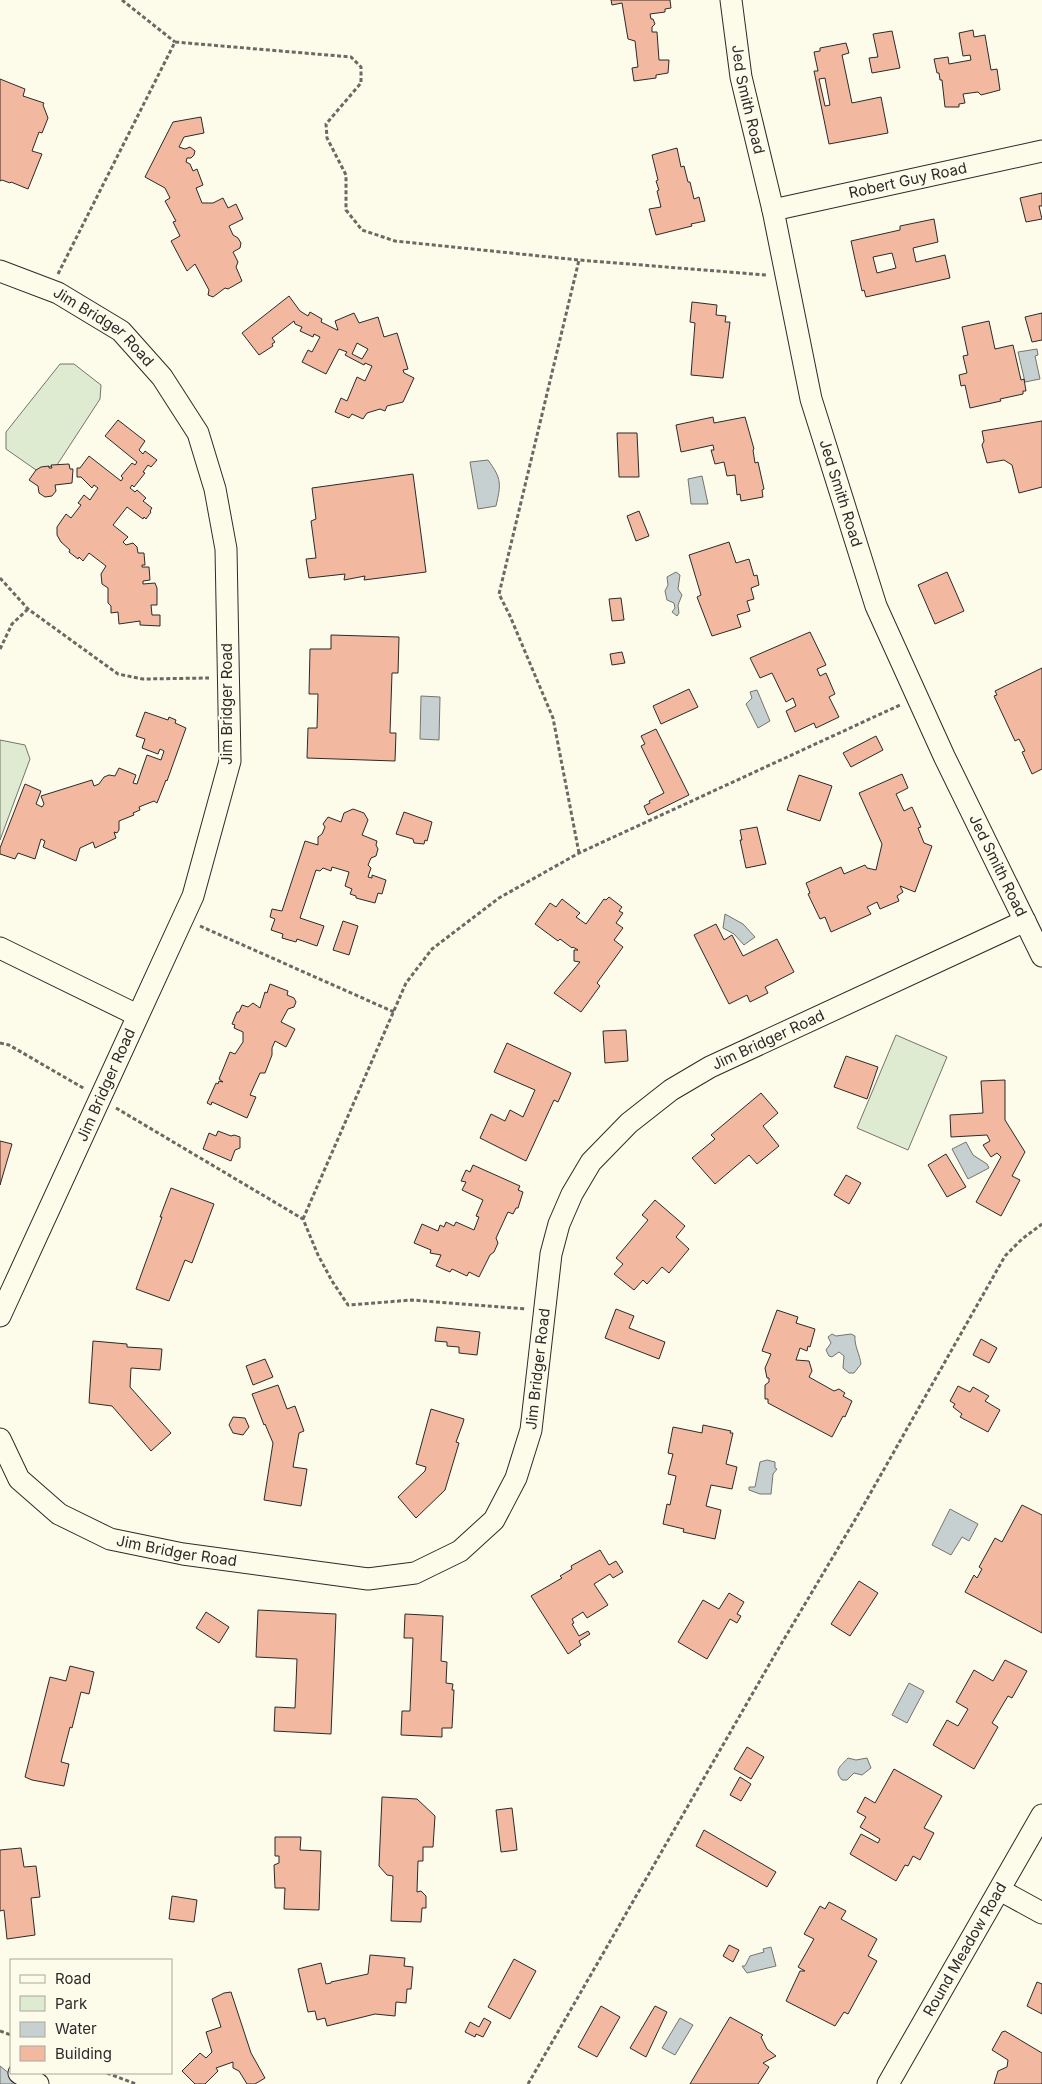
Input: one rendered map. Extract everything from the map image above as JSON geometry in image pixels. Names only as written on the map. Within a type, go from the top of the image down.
[{"type":"street","name":"Jed Smith Road","points":[[731,0],[741,77],[773,210],[811,399],[876,606],[944,756],[1042,956]]},
{"type":"street","name":"Robert Guy Road","points":[[773,210],[1042,151]]},
{"type":"street","name":"Jim Bridger Road","points":[[0,271],[50,290],[121,331],[162,377],[198,432],[215,489],[226,549],[230,761],[193,896],[0,1316]]},
{"type":"street","name":"Jim Bridger Road","points":[[0,1439],[19,1479],[59,1514],[110,1539],[183,1554],[368,1579],[414,1572],[460,1551],[494,1520],[516,1478],[531,1430],[551,1254],[562,1216],[572,1194],[591,1162],[629,1123],[672,1090],[710,1066],[1025,921]]},
{"type":"street","points":[[0,948],[137,1015]]},
{"type":"street","name":"Round Meadow Road","points":[[888,2084],[1042,1815]]},
{"type":"street","points":[[1000,1890],[1042,1913]]},
{"type":"street","points":[[21,2074],[38,2084]]},
{"type":"path","points":[[122,0],[175,42],[351,57],[362,67],[361,82],[326,124],[327,138],[346,175],[346,210],[362,230],[395,242],[785,277]]},
{"type":"path","points":[[50,290],[175,42]]},
{"type":"path","points":[[579,853],[553,718],[499,594],[580,260]]},
{"type":"path","points":[[0,578],[28,609],[118,674],[143,679],[228,677]]},
{"type":"path","points":[[0,649],[12,624],[28,609]]},
{"type":"path","points":[[303,1219],[406,982],[432,949],[499,898],[579,853],[900,705]]},
{"type":"path","points":[[183,918],[394,1012]]},
{"type":"path","points":[[0,1043],[9,1045],[303,1219],[318,1255],[348,1305],[412,1300],[544,1310]]},
{"type":"path","points":[[528,2084],[1006,1256],[1022,1238],[1042,1224]]},
{"type":"path","points":[[110,2074],[136,2084]]},
{"type":"green space","points":[[60,364],[74,364],[101,385],[100,399],[57,465],[36,470],[6,449],[6,432]]},
{"type":"green space","points":[[0,740],[25,745],[30,759],[0,840]]},
{"type":"green space","points":[[896,1035],[947,1057],[908,1150],[857,1128]]},
{"type":"water","points":[[1037,349],[1038,355],[1035,356],[1040,379],[1025,382],[1018,352]]},
{"type":"water","points":[[488,460],[498,477],[498,498],[496,506],[478,509],[470,462]]},
{"type":"water","points":[[702,476],[708,504],[691,504],[688,479]]},
{"type":"water","points":[[676,572],[680,575],[678,589],[682,595],[678,605],[679,613],[677,616],[672,612],[675,608],[674,603],[667,600],[665,591],[668,585],[667,577]]},
{"type":"water","points":[[757,690],[770,721],[758,728],[746,704],[752,698],[750,692]]},
{"type":"water","points":[[421,696],[440,697],[439,740],[420,739]]},
{"type":"water","points":[[725,914],[743,924],[755,937],[744,945],[734,934],[723,928]]},
{"type":"water","points":[[966,1142],[973,1155],[987,1164],[989,1168],[968,1179],[952,1149]]},
{"type":"water","points":[[832,1334],[836,1336],[851,1334],[855,1336],[861,1364],[854,1373],[849,1373],[843,1368],[844,1356],[839,1352],[832,1357],[829,1356],[826,1350],[831,1343],[828,1337]]},
{"type":"water","points":[[767,1460],[775,1462],[775,1468],[777,1469],[773,1474],[771,1494],[760,1494],[749,1490],[749,1487],[755,1487],[760,1462]]},
{"type":"water","points":[[950,1509],[978,1524],[969,1541],[962,1537],[951,1555],[932,1545]]},
{"type":"water","points":[[909,1683],[924,1691],[907,1723],[892,1715]]},
{"type":"water","points":[[848,1758],[856,1760],[867,1758],[871,1768],[862,1775],[854,1773],[847,1780],[842,1780],[839,1777],[838,1771]]},
{"type":"water","points":[[771,1947],[776,1966],[747,1973],[742,1966],[745,1966],[750,1956],[764,1952],[763,1949]]},
{"type":"water","points":[[680,2018],[693,2025],[675,2055],[662,2048]]},
{"type":"water","points":[[0,2066],[22,2084],[0,2084]]},
{"type":"building","points":[[611,0],[670,0],[671,8],[665,9],[665,12],[650,14],[655,24],[652,27],[652,32],[657,32],[659,60],[669,60],[668,73],[656,75],[656,78],[634,81],[632,68],[638,67],[635,41],[628,39],[622,3],[612,5]]},
{"type":"building","points":[[973,30],[974,37],[985,35],[991,70],[997,69],[1000,90],[981,95],[978,92],[963,94],[965,103],[959,104],[959,107],[945,107],[942,80],[940,80],[939,73],[937,73],[934,59],[948,57],[949,64],[971,60],[970,55],[963,56],[959,33]]},
{"type":"building","points":[[892,31],[900,68],[872,73],[869,58],[878,57],[873,34]]},
{"type":"building","points":[[846,43],[849,53],[842,55],[852,103],[881,97],[888,133],[829,144],[814,71],[818,71],[814,52],[820,51],[820,48]],"holes":[[[825,78],[830,105],[825,106],[819,79]]]},
{"type":"building","points":[[0,79],[25,89],[23,96],[44,103],[48,118],[42,133],[39,132],[32,151],[42,154],[28,189],[11,182],[0,181]]},
{"type":"building","points":[[201,117],[204,133],[184,137],[179,147],[185,149],[190,147],[195,151],[191,158],[187,158],[186,162],[190,164],[193,171],[197,169],[203,185],[196,188],[202,203],[213,203],[223,198],[228,208],[236,204],[243,219],[229,226],[233,235],[241,243],[240,248],[233,252],[238,262],[236,267],[242,281],[228,289],[225,288],[213,297],[208,295],[209,290],[195,264],[187,271],[171,241],[180,236],[173,222],[176,221],[165,201],[170,198],[165,188],[145,177],[173,122]]},
{"type":"building","points":[[677,148],[681,167],[684,166],[694,199],[699,197],[705,221],[656,235],[649,209],[661,207],[657,191],[659,190],[656,181],[658,180],[652,155]]},
{"type":"building","points":[[1042,193],[1042,206],[1039,206],[1042,219],[1026,222],[1020,198]]},
{"type":"building","points":[[934,219],[938,242],[913,248],[916,262],[945,255],[950,278],[866,297],[864,290],[862,291],[851,241],[900,230],[900,226]],"holes":[[[892,253],[896,268],[877,273],[873,257]]]},
{"type":"building","points":[[289,296],[300,311],[308,316],[310,312],[322,319],[321,322],[337,330],[335,321],[354,313],[359,323],[378,317],[384,337],[397,333],[408,369],[403,370],[404,373],[414,378],[403,402],[387,406],[385,411],[380,409],[367,413],[363,419],[352,414],[349,418],[335,412],[341,398],[347,401],[357,377],[365,381],[372,366],[365,363],[364,365],[345,355],[347,352],[339,349],[326,374],[302,362],[308,350],[312,352],[320,337],[314,334],[313,337],[300,331],[302,327],[295,324],[294,321],[272,338],[275,342],[272,344],[273,346],[259,355],[242,333]],"holes":[[[357,343],[368,349],[362,359],[352,354]]]},
{"type":"building","points":[[692,302],[717,305],[716,315],[726,316],[725,322],[730,322],[723,378],[691,375],[695,323],[690,322]]},
{"type":"building","points":[[1042,313],[1042,340],[1032,342],[1025,317]]},
{"type":"building","points":[[989,321],[995,349],[1013,345],[1021,380],[1024,379],[1026,391],[1023,391],[1023,394],[1000,399],[1001,401],[970,408],[965,385],[961,386],[959,375],[967,373],[963,356],[968,355],[962,327]]},
{"type":"building","points":[[713,417],[714,423],[745,417],[754,449],[755,463],[758,462],[764,489],[762,490],[763,497],[741,501],[740,494],[737,495],[735,475],[727,476],[724,462],[715,464],[711,450],[714,450],[713,445],[681,452],[676,425]]},
{"type":"building","points":[[118,420],[145,441],[139,450],[143,454],[145,451],[157,460],[151,467],[148,465],[143,472],[145,473],[134,487],[132,485],[130,488],[135,492],[137,490],[146,498],[143,501],[152,508],[151,512],[146,519],[144,517],[143,519],[127,507],[113,525],[128,537],[123,542],[126,545],[133,543],[137,547],[138,553],[144,553],[145,565],[142,565],[142,567],[149,567],[150,580],[143,581],[143,584],[155,583],[157,588],[157,605],[151,605],[152,615],[160,615],[160,626],[140,625],[140,621],[119,624],[118,612],[111,613],[111,606],[108,603],[108,588],[102,584],[101,574],[106,566],[89,553],[83,561],[79,557],[78,559],[69,552],[70,550],[61,542],[57,535],[57,527],[66,514],[71,518],[81,505],[78,503],[84,495],[90,500],[98,488],[94,485],[92,488],[81,477],[77,477],[77,468],[80,468],[89,456],[121,481],[123,478],[121,476],[132,463],[135,465],[137,462],[105,436]]},
{"type":"building","points":[[1042,421],[1042,487],[1019,493],[1012,465],[1004,460],[987,463],[982,445],[984,441],[982,431]]},
{"type":"building","points":[[617,433],[637,433],[639,477],[619,477]]},
{"type":"building","points":[[69,464],[70,469],[73,469],[72,483],[55,485],[56,491],[52,496],[45,497],[39,493],[38,486],[29,480],[36,470],[41,467],[49,466],[49,468],[52,468],[51,465]]},
{"type":"building","points":[[413,474],[426,572],[364,580],[365,576],[344,580],[345,574],[309,578],[306,559],[316,558],[311,521],[316,519],[312,488]]},
{"type":"building","points":[[639,511],[649,536],[636,541],[627,516]]},
{"type":"building","points":[[729,542],[736,563],[749,559],[754,576],[757,575],[759,585],[751,588],[754,599],[747,601],[750,611],[737,615],[741,627],[712,636],[697,597],[701,595],[689,555]]},
{"type":"building","points":[[947,572],[964,611],[935,624],[918,585]]},
{"type":"building","points":[[621,598],[624,620],[612,621],[609,599]]},
{"type":"building","points":[[810,632],[826,665],[817,669],[820,676],[826,673],[835,694],[829,697],[839,717],[816,728],[814,723],[795,732],[786,711],[796,706],[793,698],[786,702],[772,673],[760,678],[750,658]]},
{"type":"building","points":[[331,635],[399,637],[398,673],[392,673],[390,733],[396,733],[395,761],[307,758],[308,728],[317,728],[318,694],[309,694],[310,649],[331,649]]},
{"type":"building","points":[[622,652],[625,663],[612,665],[610,654]]},
{"type":"building","points":[[1042,668],[1042,769],[1032,774],[1022,752],[1025,751],[1019,739],[1015,741],[994,696],[997,695],[995,691]]},
{"type":"building","points":[[689,689],[698,707],[661,724],[653,706]]},
{"type":"building","points":[[145,712],[168,720],[169,717],[176,720],[175,723],[186,728],[157,803],[154,801],[139,807],[140,810],[133,813],[134,815],[119,821],[119,830],[117,833],[114,832],[116,838],[95,848],[93,842],[80,848],[76,861],[43,847],[45,841],[41,839],[35,859],[18,853],[15,859],[0,854],[0,848],[25,784],[41,791],[36,804],[42,807],[44,804],[41,796],[92,780],[94,786],[99,784],[104,777],[109,775],[115,776],[119,768],[136,775],[133,783],[137,784],[147,755],[161,760],[164,751],[160,749],[158,754],[142,748],[145,739],[136,736]]},
{"type":"building","points":[[656,729],[689,795],[648,815],[644,806],[664,793],[641,746],[645,744],[641,736]]},
{"type":"building","points":[[876,736],[883,750],[851,767],[843,753]]},
{"type":"building","points":[[902,774],[908,788],[896,794],[904,811],[912,807],[921,827],[918,828],[924,843],[932,846],[915,892],[900,886],[903,892],[897,896],[899,901],[880,909],[877,902],[867,907],[871,914],[831,932],[825,917],[820,919],[808,894],[810,893],[806,883],[841,867],[844,874],[865,865],[867,868],[876,870],[882,844],[859,793]]},
{"type":"building","points":[[799,775],[832,786],[820,821],[787,810]]},
{"type":"building","points":[[353,809],[364,813],[368,820],[362,835],[377,841],[378,849],[376,856],[371,858],[368,865],[371,868],[368,877],[372,878],[372,875],[386,880],[382,894],[378,893],[375,903],[356,898],[356,896],[350,894],[352,889],[345,886],[349,872],[332,867],[331,871],[323,868],[320,871],[316,870],[300,918],[324,926],[317,946],[297,939],[296,942],[282,938],[283,934],[271,930],[275,919],[270,917],[272,909],[282,911],[305,841],[318,845],[318,837],[322,834],[325,827],[323,824],[328,817],[341,822],[344,813]]},
{"type":"building","points":[[404,812],[432,822],[427,841],[425,840],[424,844],[414,843],[413,839],[396,834]]},
{"type":"building","points":[[757,827],[766,864],[746,868],[740,840],[742,840],[740,830]]},
{"type":"building","points":[[609,897],[622,907],[619,911],[623,913],[616,923],[623,928],[614,940],[623,947],[597,983],[600,986],[581,1012],[554,993],[580,962],[574,961],[574,950],[578,950],[560,939],[558,941],[535,924],[550,903],[556,907],[562,899],[580,913],[576,917],[586,924],[604,899],[606,900]]},
{"type":"building","points":[[343,921],[358,926],[349,955],[333,950]]},
{"type":"building","points":[[716,924],[724,940],[732,935],[743,956],[777,939],[794,972],[765,987],[768,993],[750,1002],[747,995],[729,1004],[694,935]]},
{"type":"building","points":[[270,984],[288,991],[287,995],[294,998],[296,1002],[294,1007],[288,1009],[281,1022],[295,1029],[286,1047],[275,1041],[265,1073],[260,1073],[250,1095],[256,1097],[247,1118],[212,1102],[211,1105],[207,1103],[216,1083],[218,1084],[219,1081],[223,1082],[219,1079],[230,1052],[235,1054],[243,1042],[243,1032],[234,1028],[235,1025],[232,1024],[237,1012],[239,1012],[242,1005],[248,1007],[253,1003],[260,1008],[265,992],[267,993]]},
{"type":"building","points":[[626,1030],[628,1061],[605,1063],[603,1031]]},
{"type":"building","points":[[507,1043],[571,1073],[558,1102],[554,1100],[526,1161],[480,1138],[491,1114],[505,1121],[510,1110],[523,1117],[535,1090],[494,1072]]},
{"type":"building","points":[[846,1056],[878,1067],[867,1099],[834,1087]]},
{"type":"building","points":[[1005,1080],[1005,1120],[1025,1152],[1012,1176],[1020,1180],[1001,1216],[976,1202],[1001,1157],[997,1153],[991,1157],[983,1145],[990,1141],[987,1135],[951,1137],[950,1115],[983,1113],[981,1081]]},
{"type":"building","points":[[761,1093],[778,1113],[763,1126],[779,1146],[757,1164],[749,1155],[715,1184],[692,1158],[715,1139],[711,1135]]},
{"type":"building","points":[[218,1131],[240,1137],[240,1148],[235,1150],[231,1161],[203,1149],[209,1133],[216,1136]]},
{"type":"building","points":[[0,1141],[12,1144],[0,1185]]},
{"type":"building","points":[[946,1154],[966,1187],[947,1197],[928,1165]]},
{"type":"building","points":[[473,1165],[520,1186],[518,1190],[523,1192],[518,1208],[516,1208],[513,1214],[508,1212],[496,1238],[498,1243],[494,1252],[490,1255],[479,1277],[469,1272],[467,1276],[452,1269],[450,1272],[436,1266],[441,1255],[430,1253],[431,1250],[414,1243],[422,1224],[438,1231],[440,1225],[444,1227],[446,1222],[454,1226],[456,1222],[474,1230],[479,1217],[476,1216],[483,1200],[462,1190],[466,1182],[461,1181],[466,1170],[470,1172]]},
{"type":"building","points":[[846,1175],[861,1183],[849,1204],[834,1195]]},
{"type":"building","points":[[171,1188],[214,1204],[192,1263],[185,1260],[169,1301],[136,1289]]},
{"type":"building","points":[[655,1200],[685,1226],[676,1237],[689,1249],[669,1273],[662,1267],[647,1284],[643,1280],[634,1290],[614,1274],[623,1264],[616,1258],[648,1220],[642,1215]]},
{"type":"building","points":[[616,1309],[634,1316],[629,1328],[665,1342],[659,1359],[605,1338]]},
{"type":"building","points":[[777,1310],[798,1317],[796,1323],[815,1329],[810,1347],[808,1346],[807,1351],[800,1348],[796,1360],[809,1361],[812,1371],[809,1377],[834,1391],[839,1389],[845,1393],[843,1396],[852,1401],[845,1417],[843,1416],[832,1437],[768,1403],[768,1399],[765,1399],[765,1385],[769,1382],[769,1378],[767,1378],[765,1368],[771,1354],[762,1351]]},
{"type":"building","points":[[437,1327],[480,1332],[477,1355],[459,1353],[459,1347],[447,1346],[447,1342],[435,1341]]},
{"type":"building","points":[[981,1339],[997,1348],[989,1363],[973,1355]]},
{"type":"building","points":[[93,1341],[127,1344],[127,1347],[162,1349],[160,1370],[131,1368],[130,1387],[171,1433],[151,1451],[112,1406],[89,1403]]},
{"type":"building","points":[[265,1359],[273,1377],[253,1385],[246,1366]]},
{"type":"building","points":[[278,1385],[287,1409],[295,1406],[304,1431],[299,1433],[293,1467],[307,1469],[301,1506],[264,1500],[273,1443],[252,1394]]},
{"type":"building","points":[[958,1386],[970,1392],[973,1387],[989,1396],[985,1401],[1000,1410],[988,1432],[960,1417],[962,1414],[953,1407],[955,1404],[950,1401]]},
{"type":"building","points":[[431,1409],[464,1419],[456,1442],[459,1443],[445,1490],[416,1518],[398,1497],[425,1471],[426,1467],[416,1464]]},
{"type":"building","points":[[233,1417],[245,1418],[249,1427],[243,1435],[233,1433],[229,1425]]},
{"type":"building","points":[[703,1425],[733,1433],[726,1464],[737,1467],[732,1489],[711,1485],[706,1506],[721,1510],[715,1539],[683,1532],[684,1529],[663,1524],[667,1504],[670,1505],[676,1476],[668,1474],[673,1454],[668,1453],[673,1427],[702,1433]]},
{"type":"building","points":[[1022,1505],[1042,1515],[1042,1633],[965,1592],[974,1575],[977,1578],[982,1569],[979,1567],[995,1538],[1002,1542]]},
{"type":"building","points":[[600,1550],[609,1565],[616,1561],[623,1572],[613,1578],[610,1574],[594,1584],[608,1605],[587,1618],[583,1612],[572,1619],[574,1623],[572,1624],[579,1636],[588,1631],[590,1634],[579,1641],[581,1645],[568,1654],[531,1596],[562,1578],[560,1576],[572,1569],[571,1566]]},
{"type":"building","points":[[859,1581],[878,1593],[850,1636],[831,1624]]},
{"type":"building","points":[[729,1593],[744,1602],[737,1614],[741,1616],[737,1623],[730,1619],[707,1659],[678,1642],[703,1600],[719,1609]]},
{"type":"building","points":[[258,1610],[336,1614],[331,1734],[274,1731],[275,1707],[295,1708],[297,1659],[256,1657]]},
{"type":"building","points":[[206,1612],[229,1627],[219,1643],[196,1628]]},
{"type":"building","points":[[405,1614],[443,1616],[441,1661],[447,1662],[446,1683],[453,1684],[452,1690],[454,1690],[452,1728],[442,1728],[442,1737],[401,1735],[402,1711],[410,1711],[413,1638],[404,1638]]},
{"type":"building","points":[[1005,1660],[1027,1671],[1012,1698],[1008,1696],[992,1723],[998,1727],[974,1769],[933,1745],[947,1720],[958,1726],[968,1709],[956,1702],[974,1670],[993,1681]]},
{"type":"building","points":[[70,1666],[94,1672],[89,1694],[81,1692],[72,1728],[70,1727],[61,1762],[69,1764],[64,1786],[32,1780],[25,1777],[50,1677],[66,1681]]},
{"type":"building","points":[[747,1747],[764,1757],[751,1779],[734,1769]]},
{"type":"building","points":[[894,1769],[942,1796],[924,1828],[934,1833],[920,1860],[913,1856],[908,1866],[905,1865],[896,1881],[850,1854],[861,1834],[878,1843],[880,1839],[860,1827],[866,1817],[857,1812],[865,1797],[875,1803]]},
{"type":"building","points":[[740,1777],[751,1784],[741,1801],[730,1795]]},
{"type":"building","points":[[382,1797],[417,1799],[435,1816],[433,1847],[423,1847],[423,1861],[418,1861],[417,1892],[421,1891],[426,1896],[426,1908],[422,1908],[421,1922],[391,1921],[393,1876],[387,1875],[379,1866]]},
{"type":"building","points":[[512,1808],[517,1850],[501,1852],[496,1810]]},
{"type":"building","points":[[704,1830],[776,1872],[767,1887],[696,1846]]},
{"type":"building","points":[[275,1837],[301,1837],[300,1850],[321,1851],[319,1910],[284,1909],[285,1888],[275,1888],[274,1865],[279,1863],[279,1856],[275,1856]]},
{"type":"building","points":[[21,1848],[24,1867],[36,1866],[40,1897],[31,1898],[35,1935],[7,1939],[4,1910],[0,1911],[0,1850]]},
{"type":"building","points":[[172,1896],[197,1900],[194,1922],[169,1919]]},
{"type":"building","points":[[829,1902],[846,1911],[841,1919],[877,1939],[868,1956],[877,1961],[848,2014],[844,2012],[835,2026],[786,2001],[800,1971],[805,1971],[798,1967],[814,1939],[804,1934],[820,1906],[825,1909]]},
{"type":"building","points":[[729,1945],[739,1950],[733,1962],[723,1956]]},
{"type":"building","points":[[370,1955],[405,1958],[404,1966],[413,1967],[411,1989],[407,1989],[406,2003],[396,2002],[395,2016],[375,2014],[327,2026],[325,2018],[317,2020],[315,2011],[308,2012],[298,1969],[321,1963],[326,1984],[368,1974]]},
{"type":"building","points":[[514,1959],[536,1971],[510,2019],[488,2007]]},
{"type":"building","points":[[1037,1982],[1042,1984],[1042,2014],[1027,2006]]},
{"type":"building","points":[[231,1992],[251,2053],[265,2078],[255,2084],[247,2084],[239,2071],[233,2068],[233,2062],[216,2068],[218,2071],[205,2084],[195,2084],[182,2071],[200,2053],[206,2058],[212,2052],[206,2032],[221,2027],[212,1999]]},
{"type":"building","points":[[601,2006],[620,2017],[597,2057],[578,2047]]},
{"type":"building","points":[[655,2006],[667,2012],[646,2057],[630,2048]]},
{"type":"building","points":[[730,2017],[763,2035],[761,2037],[767,2049],[776,2056],[763,2063],[769,2067],[758,2084],[690,2084]]},
{"type":"building","points":[[484,2018],[491,2022],[483,2037],[476,2034],[475,2037],[465,2032],[470,2022],[479,2027]]},
{"type":"building","points":[[1005,2031],[1042,2053],[1042,2084],[994,2084],[998,2071],[1007,2067],[1008,2060],[992,2050],[1002,2032]]}]
